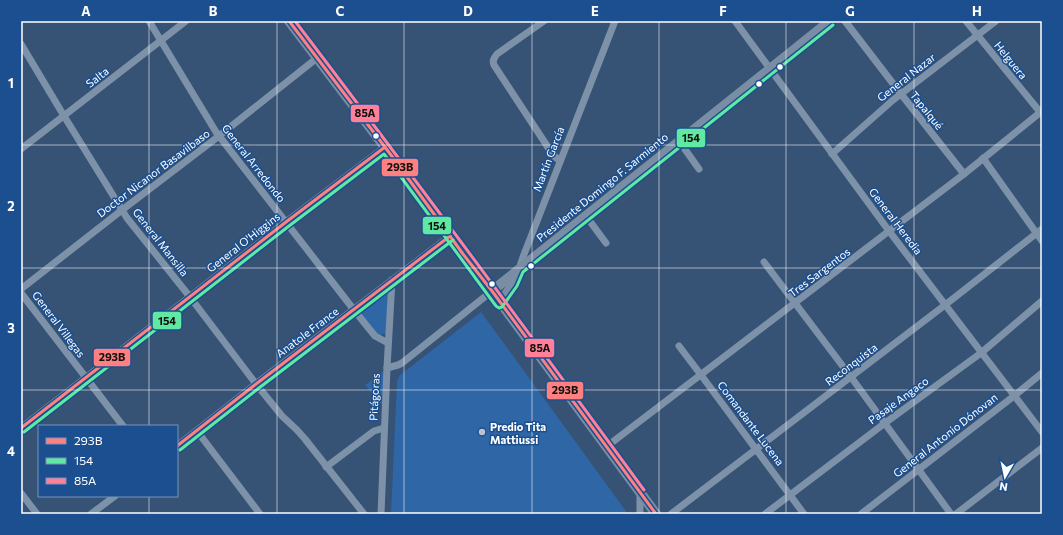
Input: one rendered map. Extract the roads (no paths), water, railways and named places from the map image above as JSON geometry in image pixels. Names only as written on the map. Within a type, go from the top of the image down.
[{"type":"main road","points":[[290,21],[656,514]]},
{"type":"main road","name":"Presidente Domingo F. Sarmiento","points":[[490,292],[830,21]]},
{"type":"main road","name":"Martín García","points":[[500,303],[513,284],[519,269]]},
{"type":"street","name":"General Arredondo","points":[[149,21],[219,136],[375,336],[388,343]]},
{"type":"street","name":"Salta","points":[[21,149],[186,21]]},
{"type":"street","points":[[544,21],[497,54],[493,60],[494,65],[544,142],[560,161]]},
{"type":"street","name":"Martín García","points":[[519,269],[615,21]]},
{"type":"street","name":"General Heredia","points":[[735,21],[889,231],[1042,432]]},
{"type":"street","name":"Tapalqué","points":[[845,21],[964,174]]},
{"type":"street","name":"Helguera","points":[[966,21],[1041,112]]},
{"type":"street","name":"General Nazar","points":[[832,154],[887,105],[996,21]]},
{"type":"street","name":"General Mansilla","points":[[21,44],[122,210],[256,384],[282,416],[301,435],[364,514]]},
{"type":"street","name":"Doctor Nicanor Basavilbaso","points":[[21,289],[317,58]]},
{"type":"street","name":"Tres Sargentos","points":[[606,447],[964,174],[1041,112]]},
{"type":"street","points":[[679,141],[699,168]]},
{"type":"street","name":"General O'Higgins","points":[[21,428],[385,147]]},
{"type":"street","points":[[983,158],[1039,231],[1042,241]]},
{"type":"street","points":[[586,216],[606,243]]},
{"type":"street","name":"Reconquista","points":[[671,514],[946,305],[1039,231]]},
{"type":"street","name":"Anatole France","points":[[178,445],[450,236]]},
{"type":"street","points":[[764,262],[851,377],[951,514]]},
{"type":"street","name":"Pitágoras","points":[[381,514],[392,280]]},
{"type":"street","name":"Presidente Domingo F. Sarmiento","points":[[387,368],[402,363],[490,292]]},
{"type":"street","name":"General Villegas","points":[[21,293],[122,425]]},
{"type":"street","name":"Pasaje Angaco","points":[[765,514],[885,423],[981,353],[1042,301]]},
{"type":"street","name":"Comandante Lucena","points":[[678,346],[804,514]]},
{"type":"street","name":"General Antonio Dónovan","points":[[861,514],[1042,373]]},
{"type":"street","points":[[326,467],[374,431],[384,428]]},
{"type":"street","points":[[197,431],[260,514]]},
{"type":"street","points":[[956,514],[1042,448]]},
{"type":"street","points":[[640,493],[640,514]]},
{"type":"street","points":[[21,494],[37,514]]},
{"type":"street","points":[[91,514],[114,497]]},
{"type":"place","name":"Predio Tita Mattiussi","points":[[482,432]]}]
